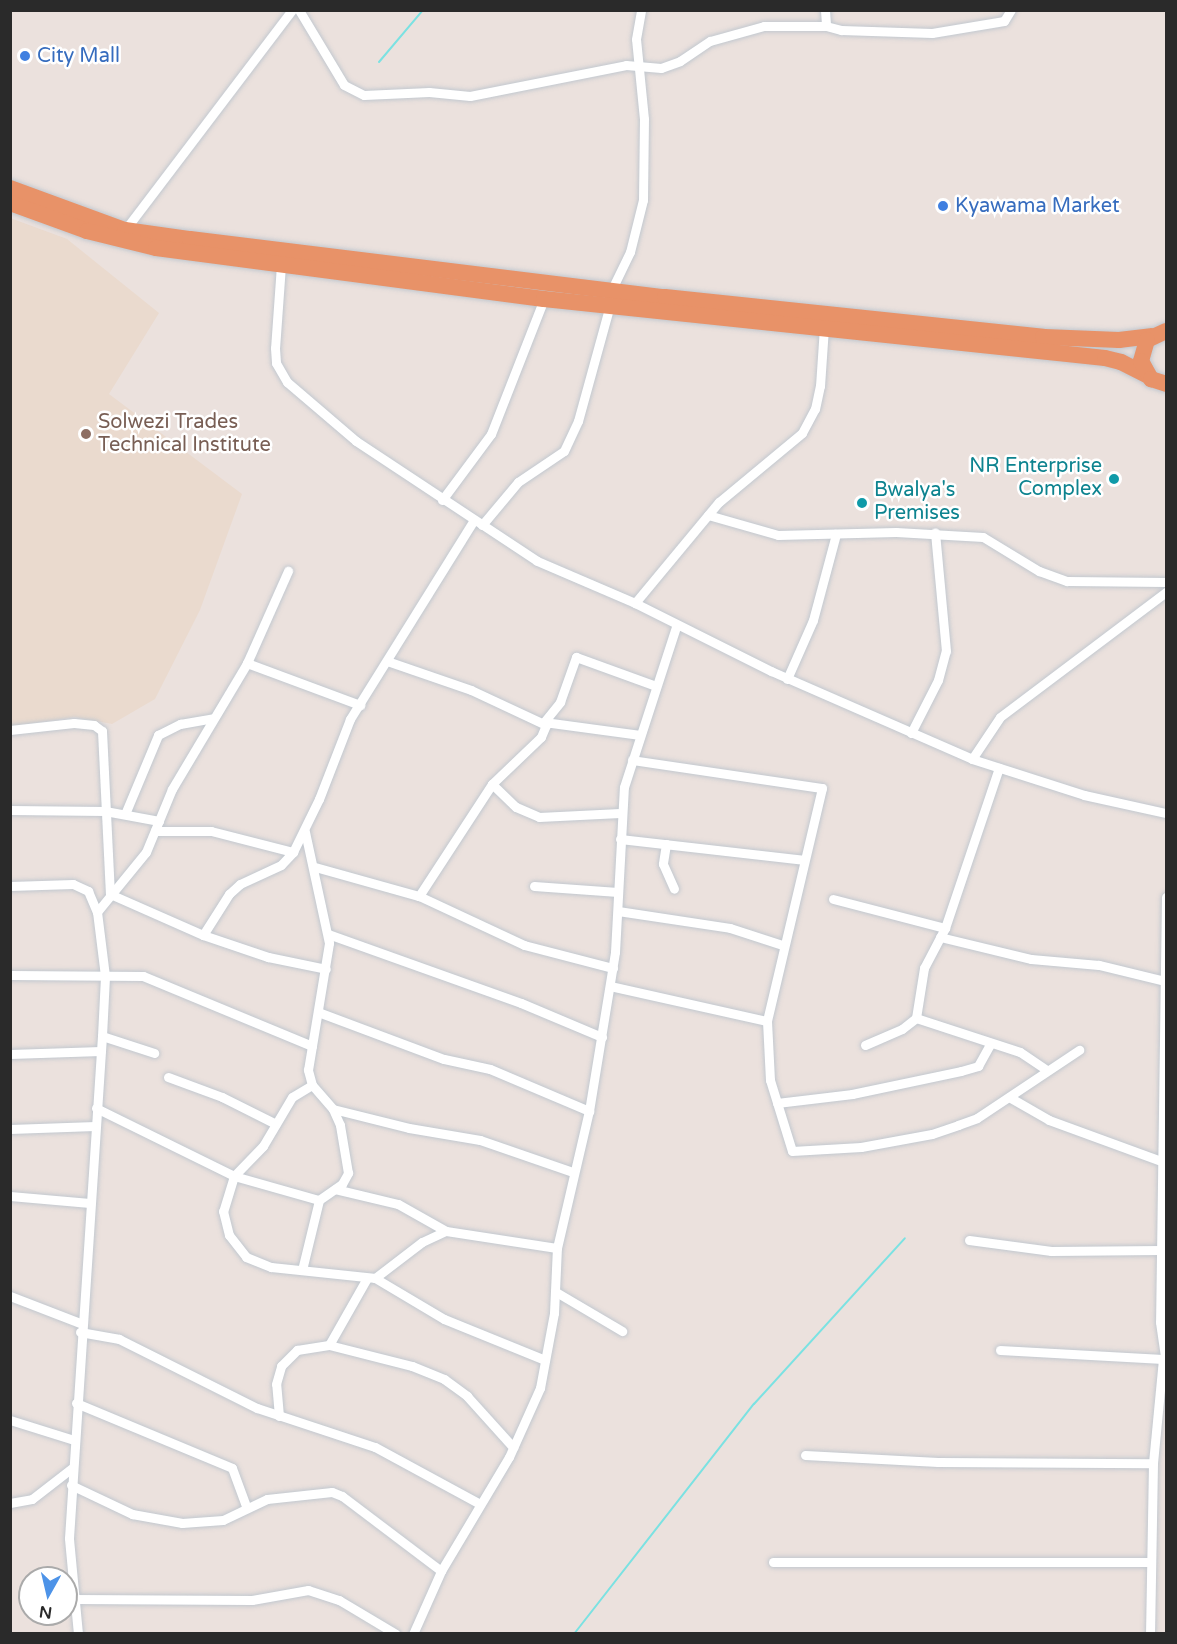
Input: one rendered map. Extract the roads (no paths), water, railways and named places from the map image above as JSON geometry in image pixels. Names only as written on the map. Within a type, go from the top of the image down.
[{"type":"highway","points":[[10,189],[125,230],[824,327],[1105,358],[1121,362],[1167,384]]},
{"type":"highway","points":[[10,203],[125,242],[281,266],[544,299],[611,297],[1043,337],[1119,340],[1159,334]]},
{"type":"highway","points":[[1148,376],[1141,355],[1159,334]]},
{"type":"street","points":[[125,230],[292,10]]},
{"type":"street","points":[[299,10],[344,85],[357,95],[429,92],[470,96],[550,78],[638,65],[671,65],[710,41],[764,26],[826,26],[856,32],[948,32],[1004,21],[1011,10]]},
{"type":"street","points":[[203,935],[229,894],[240,884],[281,865],[293,852],[305,832],[350,719],[478,522],[518,482],[564,451],[578,421],[611,297],[630,252],[643,200],[645,119],[638,65],[637,26],[641,10]]},
{"type":"street","points":[[825,10],[826,26]]},
{"type":"street","points":[[281,266],[275,348],[276,363],[287,382],[356,441],[537,561],[635,603],[676,627],[787,679],[972,759],[1084,795],[1166,812],[1167,824]]},
{"type":"street","points":[[442,500],[491,434],[544,299]]},
{"type":"street","points":[[635,603],[732,489],[802,433],[815,409],[820,386],[824,327]]},
{"type":"street","points":[[708,515],[778,535],[935,533],[991,539],[1039,571],[1067,581],[1167,582]]},
{"type":"street","points":[[911,733],[938,680],[946,651],[935,533]]},
{"type":"street","points":[[787,679],[813,620],[836,534]]},
{"type":"street","points":[[97,912],[146,852],[172,789],[247,663],[288,571]]},
{"type":"street","points":[[972,759],[1000,717],[1167,592]]},
{"type":"street","points":[[414,1634],[441,1571],[513,1447],[540,1388],[556,1292],[557,1248],[589,1111],[613,968],[618,911],[620,813],[632,760],[676,627]]},
{"type":"street","points":[[419,896],[492,784],[541,737],[544,722],[560,702],[576,657],[657,686]]},
{"type":"street","points":[[387,661],[471,690],[544,722],[640,735]]},
{"type":"street","points":[[247,663],[360,705]]},
{"type":"street","points":[[125,814],[158,735],[180,724],[213,718]]},
{"type":"street","points":[[10,730],[74,723],[100,729],[110,894]]},
{"type":"street","points":[[632,760],[820,787],[823,795],[803,860],[782,945],[767,1020],[767,1061],[788,1147],[792,1151],[813,1152],[932,1134],[977,1118],[1079,1050]]},
{"type":"street","points":[[865,1045],[902,1029],[916,1018],[924,968],[945,928],[999,768]]},
{"type":"street","points":[[492,784],[516,807],[539,817],[620,813]]},
{"type":"street","points":[[10,810],[105,811],[159,821]]},
{"type":"street","points":[[155,831],[211,831],[293,852]]},
{"type":"street","points":[[302,1270],[319,1200],[335,1190],[348,1173],[340,1125],[333,1109],[312,1084],[308,1070],[326,969],[328,934],[315,867],[305,832]]},
{"type":"street","points":[[620,839],[803,860]]},
{"type":"street","points":[[666,844],[663,864],[674,889]]},
{"type":"street","points":[[315,867],[419,896],[524,945],[613,968]]},
{"type":"street","points":[[10,886],[73,884],[88,891],[97,912],[105,976],[80,1328],[71,1485],[70,1566]]},
{"type":"street","points":[[534,886],[618,892]]},
{"type":"street","points":[[110,894],[203,935],[268,957],[326,969]]},
{"type":"street","points":[[1149,1634],[1153,1463],[1165,1361],[1161,1250],[1167,897]]},
{"type":"street","points":[[833,899],[945,928]]},
{"type":"street","points":[[618,911],[730,928],[782,945]]},
{"type":"street","points":[[328,934],[521,1003],[602,1038]]},
{"type":"street","points":[[940,937],[1031,959],[1099,965],[1165,981]]},
{"type":"street","points":[[10,975],[143,976],[312,1046]]},
{"type":"street","points":[[610,986],[767,1020]]},
{"type":"street","points":[[318,1012],[444,1059],[490,1069],[589,1111]]},
{"type":"street","points":[[916,1018],[1020,1052],[1047,1070]]},
{"type":"street","points":[[102,1036],[154,1053]]},
{"type":"street","points":[[777,1103],[852,1094],[961,1071],[978,1066],[991,1043]]},
{"type":"street","points":[[10,1054],[101,1050]]},
{"type":"street","points":[[168,1077],[222,1097],[276,1124]]},
{"type":"street","points":[[312,1084],[292,1097],[263,1146],[234,1176],[223,1211],[229,1235],[237,1247],[256,1263],[371,1278],[444,1319],[545,1360]]},
{"type":"street","points":[[1009,1096],[1049,1120],[1164,1162]]},
{"type":"street","points":[[96,1108],[234,1176],[319,1200]]},
{"type":"street","points":[[333,1109],[409,1128],[480,1140],[573,1172]]},
{"type":"street","points":[[10,1129],[95,1125]]},
{"type":"street","points":[[335,1190],[398,1204],[446,1231],[557,1248]]},
{"type":"street","points":[[10,1196],[90,1203]]},
{"type":"street","points":[[329,1345],[371,1278],[422,1242],[446,1231]]},
{"type":"street","points":[[969,1240],[1051,1251],[1161,1250]]},
{"type":"street","points":[[556,1292],[622,1331]]},
{"type":"street","points":[[10,1296],[80,1328],[126,1342],[205,1383],[279,1416],[375,1448],[480,1504]]},
{"type":"street","points":[[279,1416],[276,1384],[281,1366],[297,1350],[329,1345],[412,1366],[444,1379],[467,1396],[513,1447]]},
{"type":"street","points":[[1000,1350],[1165,1361]]},
{"type":"street","points":[[76,1403],[232,1468],[246,1506]]},
{"type":"street","points":[[10,1420],[74,1440]]},
{"type":"street","points":[[805,1455],[938,1462],[1153,1463]]},
{"type":"street","points":[[10,1503],[32,1498],[72,1468]]},
{"type":"street","points":[[71,1485],[132,1514],[182,1523],[223,1520],[246,1506],[267,1499],[332,1492],[342,1496],[441,1571]]},
{"type":"street","points":[[773,1562],[1151,1562]]},
{"type":"street","points":[[78,1599],[252,1600],[308,1590],[339,1600],[396,1634]]},
{"type":"waterway","points":[[379,62],[423,10]]},
{"type":"waterway","points":[[574,1634],[754,1404],[905,1238]]},
{"type":"place","name":"City Mall","points":[[25,56]]},
{"type":"place","name":"Kyawama Market","points":[[943,206]]},
{"type":"place","name":"Solwezi Trades Technical Institute","points":[[86,434]]},
{"type":"place","name":"NR Enterprise Complex","points":[[1114,479]]},
{"type":"place","name":"Bwalya's Premises","points":[[862,503]]}]
